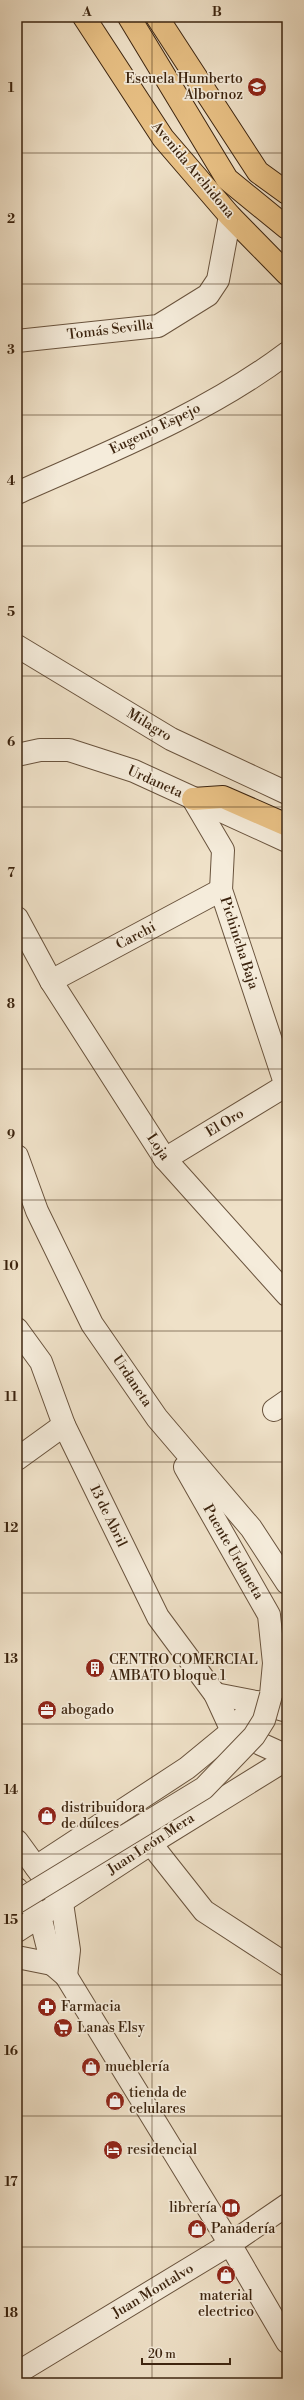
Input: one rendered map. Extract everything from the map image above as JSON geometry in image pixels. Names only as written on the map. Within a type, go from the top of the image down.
[{"type":"main road","name":"Avenida Archidona","points":[[84,17],[162,138],[230,216],[287,274]]},
{"type":"main road","points":[[129,17],[227,179],[287,228]]},
{"type":"main road","points":[[157,17],[258,172],[287,193]]},
{"type":"main road","points":[[193,799],[223,797],[287,825]]},
{"type":"street","name":"Tomás Sevilla","points":[[17,341],[158,326],[208,295],[218,280],[230,216]]},
{"type":"street","name":"Eugenio Espejo","points":[[17,494],[172,423],[258,375],[287,353]]},
{"type":"street","name":"Milagro","points":[[17,646],[171,739],[287,793]]},
{"type":"street","name":"Urdaneta","points":[[17,755],[40,750],[69,750],[134,772],[287,841]]},
{"type":"street","name":"Pichincha Baja","points":[[193,799],[224,850],[221,890],[286,1088]]},
{"type":"street","name":"Carchi","points":[[51,981],[221,890]]},
{"type":"street","name":"Loja","points":[[17,918],[51,981],[165,1159],[287,1295]]},
{"type":"street","name":"El Oro","points":[[165,1159],[286,1088]]},
{"type":"street","name":"Urdaneta","points":[[17,1156],[37,1211],[92,1324],[157,1418],[251,1528],[287,1583]]},
{"type":"street","name":"13 de Abril","points":[[17,1329],[41,1362],[64,1425],[158,1617],[215,1694],[232,1731]]},
{"type":"street","name":"Puente Urdaneta","points":[[17,1902],[204,1788],[254,1736],[264,1720],[264,1698],[274,1663],[269,1615],[157,1418]]},
{"type":"street","points":[[24,1455],[64,1425]]},
{"type":"street","points":[[215,1694],[264,1698],[287,1711]]},
{"type":"street","points":[[36,1867],[187,1768],[232,1731],[264,1698]]},
{"type":"street","points":[[232,1731],[287,1756]]},
{"type":"street","name":"Juan León Mera","points":[[17,1931],[151,1844],[287,1759]]},
{"type":"street","points":[[17,1841],[62,1902],[69,1950],[59,1970]]},
{"type":"street","points":[[151,1844],[204,1911],[287,1965]]},
{"type":"street","points":[[17,1889],[40,1916],[59,1970],[230,2244],[287,2342]]},
{"type":"street","points":[[17,1957],[59,1970]]},
{"type":"street","name":"Juan Montalvo","points":[[17,2373],[230,2244],[287,2205]]},
{"type":"place","name":"Escuela Humberto Albornoz","points":[[257,87]]},
{"type":"place","name":"CENTRO COMERCIAL AMBATO bloque 1","points":[[95,1668]]},
{"type":"place","name":"abogado","points":[[47,1710]]},
{"type":"place","name":"distribuidora de dulces","points":[[47,1816]]},
{"type":"place","name":"Farmacia","points":[[47,2007]]},
{"type":"place","name":"Lanas Elsy","points":[[63,2028]]},
{"type":"place","name":"mueblería","points":[[91,2067]]},
{"type":"place","name":"tienda de celulares","points":[[115,2101]]},
{"type":"place","name":"residencial","points":[[113,2150]]},
{"type":"place","name":"librería","points":[[231,2208]]},
{"type":"place","name":"Panadería","points":[[197,2229]]},
{"type":"place","name":"material electrico","points":[[226,2275]]}]
